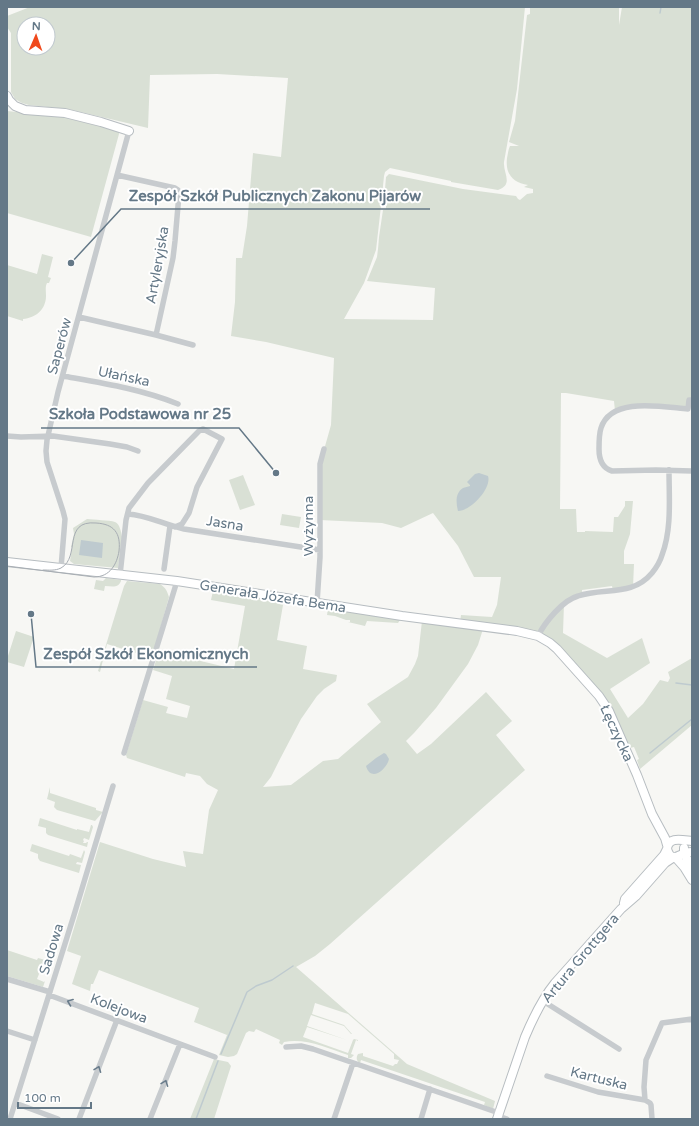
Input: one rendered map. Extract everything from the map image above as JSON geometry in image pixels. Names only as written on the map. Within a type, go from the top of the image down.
[{"type":"street","points":[[7,96],[15,106],[25,110],[65,113],[128,130]]},
{"type":"street","name":"Saperów","points":[[61,568],[65,519],[46,462],[48,435],[128,130]]},
{"type":"street","name":"Artyleryjska","points":[[117,175],[175,188],[178,190],[179,194],[173,258],[156,335]]},
{"type":"street","points":[[79,317],[193,345]]},
{"type":"street","name":"Ułańska","points":[[63,376],[136,390],[161,397],[178,404]]},
{"type":"street","points":[[692,400],[689,400],[688,409],[639,406],[620,408],[609,415],[604,422],[601,428],[599,442],[600,458],[604,467],[608,470],[692,471]]},
{"type":"street","points":[[120,575],[128,514],[132,504],[142,489],[199,431],[203,429],[222,439],[197,487],[190,513],[182,524],[172,527],[164,569]]},
{"type":"street","points":[[7,436],[39,437],[48,435],[127,447],[138,451]]},
{"type":"street","name":"Wyżynna","points":[[317,603],[320,550],[320,464],[324,450]]},
{"type":"street","points":[[538,636],[559,609],[573,598],[582,595],[630,589],[643,582],[652,572],[661,559],[666,542],[669,514],[669,470]]},
{"type":"street","name":"Jasna","points":[[128,514],[137,514],[172,527],[320,550]]},
{"type":"street","name":"Generała Józefa Bema","points":[[7,562],[177,581],[422,619],[517,631],[538,636]]},
{"type":"street","points":[[124,753],[177,581]]},
{"type":"street","name":"Łęczycka","points":[[538,636],[557,649],[605,704],[616,726],[655,821],[664,835],[667,847]]},
{"type":"street","name":"Sadowa","points":[[10,1119],[113,786]]},
{"type":"street","name":"Łęczycka","points":[[649,806],[665,829],[677,840]]},
{"type":"street","points":[[677,840],[683,844],[688,852],[692,868]]},
{"type":"street","points":[[692,841],[670,841],[667,847],[669,855],[675,858],[684,867],[692,880]]},
{"type":"street","name":"Artura Grottgera","points":[[621,909],[625,899],[664,855],[667,847]]},
{"type":"street","points":[[675,858],[688,852]]},
{"type":"street","name":"Artura Grottgera","points":[[498,1116],[525,1037],[543,1001],[555,983],[621,909],[636,896],[665,863],[675,858]]},
{"type":"street","name":"Kolejowa","points":[[7,980],[50,993],[215,1057]]},
{"type":"street","points":[[543,1001],[619,1049]]},
{"type":"street","points":[[79,1119],[117,1020]]},
{"type":"street","points":[[652,1119],[651,1105],[645,1100],[644,1080],[646,1060],[661,1024],[664,1022],[692,1020]]},
{"type":"street","points":[[7,1031],[35,1040]]},
{"type":"street","points":[[150,1119],[180,1044]]},
{"type":"street","points":[[286,1047],[307,1047],[430,1089],[507,1119]]},
{"type":"street","points":[[334,1119],[353,1063]]},
{"type":"street","name":"Kartuska","points":[[547,1076],[598,1092],[645,1100]]},
{"type":"street","points":[[421,1119],[430,1089]]},
{"type":"street","points":[[15,1103],[58,1119]]},
{"type":"shaded area","points":[[30,7],[525,7],[517,89],[504,162],[507,178],[506,185],[498,190],[451,182],[390,168],[385,172],[376,250],[364,283],[344,319],[433,320],[435,288],[367,281],[377,257],[383,210],[386,209],[384,201],[386,177],[389,174],[463,189],[516,196],[520,200],[527,194],[533,193],[533,189],[524,187],[528,185],[514,180],[507,169],[508,150],[510,146],[519,146],[509,142],[515,121],[527,15],[530,14],[530,7],[619,7],[619,25],[622,7],[692,7],[692,400],[688,409],[646,406],[615,411],[614,401],[561,393],[560,509],[576,509],[577,532],[613,532],[614,517],[618,517],[625,506],[625,501],[633,501],[630,534],[624,551],[624,564],[634,564],[633,587],[613,591],[612,586],[582,590],[582,595],[564,604],[563,633],[607,658],[642,638],[650,663],[610,689],[628,718],[643,704],[660,680],[668,682],[670,678],[668,672],[692,658],[692,725],[640,769],[637,760],[639,759],[634,747],[630,748],[624,738],[618,720],[554,642],[460,623],[461,615],[492,617],[497,605],[501,577],[474,577],[458,546],[433,513],[401,528],[382,523],[320,520],[320,464],[331,425],[334,358],[266,342],[231,336],[235,302],[236,258],[242,258],[247,226],[253,153],[281,157],[288,78],[217,74],[150,75],[148,128],[68,109],[29,105],[15,99],[11,92],[11,33],[7,27],[7,16]]},
{"type":"shaded area","points":[[7,111],[65,117],[119,132],[91,237],[7,213]]},
{"type":"shaded area","points":[[42,254],[53,257],[48,277],[51,278],[49,283],[46,285],[46,301],[42,309],[36,315],[23,319],[23,321],[7,316],[7,265],[37,274]]},
{"type":"shaded area","points":[[479,473],[488,476],[487,487],[474,503],[463,510],[458,511],[457,495],[460,490],[470,486],[467,482],[475,474]]},
{"type":"shaded area","points":[[243,475],[255,505],[240,510],[229,480]]},
{"type":"shaded area","points":[[282,514],[301,517],[299,528],[280,525]]},
{"type":"shaded area","points":[[87,519],[112,521],[118,524],[122,537],[118,568],[74,564],[70,561],[74,534],[73,528]]},
{"type":"shaded area","points":[[81,540],[103,543],[102,558],[79,555]]},
{"type":"shaded area","points":[[106,578],[121,581],[120,584],[116,586],[105,586],[104,591],[94,589],[96,580],[103,581]]},
{"type":"shaded area","points":[[127,581],[160,584],[164,587],[169,597],[152,658],[107,644],[100,672],[98,671],[124,586]]},
{"type":"shaded area","points":[[213,591],[243,598],[281,601],[283,605],[277,640],[307,646],[303,669],[337,675],[336,681],[317,696],[301,719],[271,777],[263,787],[291,785],[323,761],[338,759],[381,722],[367,704],[408,677],[418,656],[422,621],[483,629],[478,645],[468,664],[436,708],[406,741],[417,754],[431,744],[486,692],[512,721],[496,735],[525,770],[330,944],[315,956],[296,967],[407,1064],[495,1101],[493,1109],[484,1105],[485,1102],[361,1060],[360,1063],[357,1060],[357,1056],[358,1054],[363,1053],[363,1056],[393,1066],[397,1064],[399,1060],[394,1059],[394,1054],[348,1014],[315,1003],[312,1014],[344,1025],[352,1034],[344,1026],[311,1015],[307,1026],[347,1040],[307,1027],[303,1037],[348,1053],[353,1040],[354,1039],[358,1040],[356,1040],[351,1054],[354,1055],[351,1058],[348,1058],[348,1055],[324,1047],[300,1041],[284,1042],[282,1045],[279,1043],[280,1040],[256,1029],[254,1032],[249,1031],[246,1033],[237,1054],[228,1057],[219,1055],[227,1035],[194,1022],[199,1008],[99,970],[93,984],[91,984],[90,991],[72,984],[81,956],[67,951],[100,842],[153,859],[186,867],[183,851],[203,854],[209,810],[218,790],[207,784],[200,776],[186,773],[185,777],[127,758],[126,755],[143,700],[168,707],[166,713],[187,718],[190,706],[166,699],[172,676],[153,670],[159,651],[234,669],[245,606],[211,600]]},
{"type":"shaded area","points":[[328,608],[400,620],[398,623],[367,621],[365,626],[348,622],[350,622],[350,620],[327,615]]},
{"type":"shaded area","points":[[16,631],[34,637],[24,667],[7,662]]},
{"type":"shaded area","points":[[384,753],[389,759],[385,767],[379,773],[375,774],[368,771],[366,766]]},
{"type":"shaded area","points":[[50,787],[50,793],[96,808],[96,810],[103,812],[95,821],[57,810],[54,807],[55,802],[47,799]]},
{"type":"shaded area","points":[[40,818],[77,830],[89,832],[92,825],[93,827],[89,840],[84,838],[83,840],[83,843],[88,842],[87,847],[48,835],[46,833],[46,828],[38,826]]},
{"type":"shaded area","points":[[32,844],[69,856],[70,854],[81,858],[84,850],[85,852],[82,863],[77,862],[76,864],[81,865],[79,873],[40,861],[38,854],[30,851]]},
{"type":"shaded area","points":[[7,950],[37,960],[38,958],[49,961],[51,954],[53,956],[48,973],[41,972],[37,979],[44,982],[45,981],[43,987],[7,976]]},
{"type":"shaded area","points":[[214,1059],[228,1062],[231,1066],[214,1119],[190,1119]]},
{"type":"waterway","points":[[660,13],[661,7]]},
{"type":"waterway","points":[[676,683],[692,685]]},
{"type":"waterway","points":[[650,753],[692,719]]},
{"type":"waterway","points":[[221,1054],[247,992],[256,986],[272,980],[293,966]]},
{"type":"waterway","points":[[196,1119],[218,1061]]},
{"type":"tram line","points":[[7,566],[94,577],[104,575],[112,569],[116,561],[119,551],[119,539],[117,534],[112,528],[102,524],[86,524],[79,527],[75,533],[67,563],[59,569],[43,570]]},
{"type":"place","name":"Zespół Szkół Publicznych Zakonu Pijarów","points":[[71,263]]},
{"type":"place","name":"Szkoła Podstawowa nr 25","points":[[276,473]]},
{"type":"place","name":"Zespół Szkół Ekonomicznych","points":[[31,614]]}]
